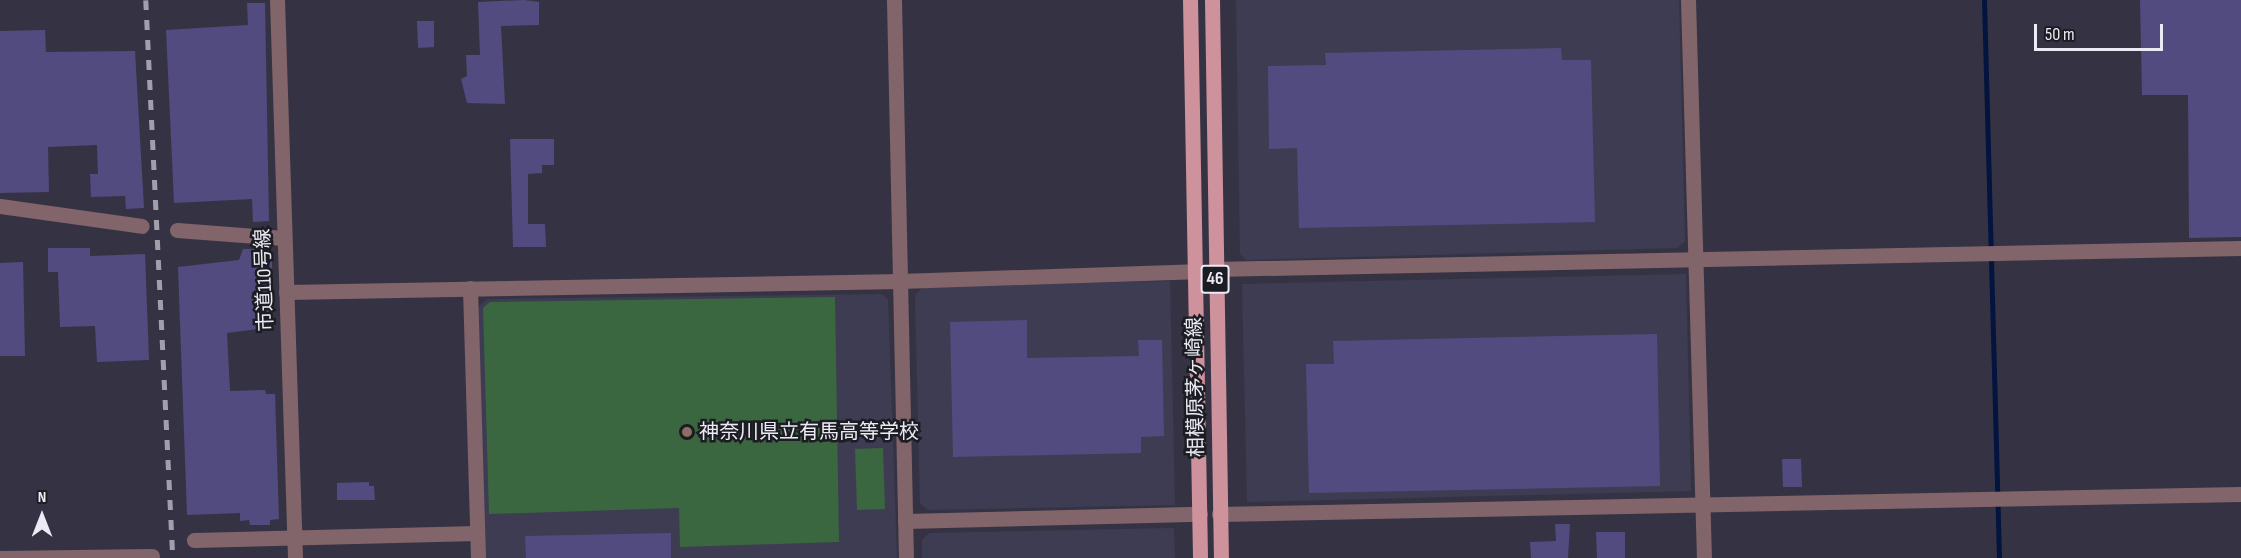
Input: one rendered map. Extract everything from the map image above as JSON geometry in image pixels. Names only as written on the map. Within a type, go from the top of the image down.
[{"type":"main road","name":"相模原茅ヶ崎線","points":[[1190,0],[1200,558]]},
{"type":"main road","name":"相模原茅ヶ崎線","points":[[1212,0],[1221,558]]},
{"type":"street","name":"市道110号線","points":[[278,0],[295,558]]},
{"type":"street","points":[[894,0],[906,558]]},
{"type":"street","points":[[1688,0],[1704,558]]},
{"type":"street","points":[[0,206],[142,226]]},
{"type":"street","points":[[177,230],[284,238]]},
{"type":"street","points":[[1215,269],[1989,255],[2241,248]]},
{"type":"street","points":[[286,292],[900,281],[1195,271]]},
{"type":"street","points":[[470,288],[478,558]]},
{"type":"street","points":[[1219,514],[2241,494]]},
{"type":"street","points":[[905,520],[1200,514]]},
{"type":"street","points":[[194,540],[477,533]]},
{"type":"street","points":[[0,558],[152,556]]},
{"type":"shaded area","points":[[1236,0],[1679,0],[1685,241],[1677,248],[1246,260],[1240,254]]},
{"type":"shaded area","points":[[1686,274],[1691,491],[1247,502],[1242,284]]},
{"type":"shaded area","points":[[1170,281],[1175,505],[928,510],[920,503],[915,295],[923,287]]},
{"type":"shaded area","name":"神奈川県立有馬高等学校","points":[[882,294],[888,299],[897,558],[485,558],[478,307],[488,299]]},
{"type":"shaded area","points":[[1174,528],[1175,558],[922,558],[922,540],[929,533]]},
{"type":"green space","name":"神奈川県立有馬高等学校","points":[[835,297],[839,542],[680,547],[679,508],[489,514],[483,308],[490,302]]},
{"type":"green space","points":[[883,448],[885,509],[857,510],[855,449]]},
{"type":"building","points":[[524,0],[539,2],[539,25],[501,26],[505,104],[467,103],[461,79],[467,76],[466,55],[480,55],[478,2]]},
{"type":"building","points":[[2140,0],[2241,0],[2241,237],[2189,238],[2188,95],[2142,95]]},
{"type":"building","points":[[247,3],[265,3],[269,221],[253,222],[252,199],[174,203],[166,30],[248,25]]},
{"type":"building","points":[[417,21],[434,21],[434,47],[418,48]]},
{"type":"building","points":[[45,30],[46,52],[135,51],[144,208],[126,209],[125,196],[91,197],[90,174],[98,174],[97,145],[48,147],[49,192],[0,193],[0,31]]},
{"type":"building","points":[[1561,48],[1562,60],[1591,60],[1595,222],[1299,228],[1297,148],[1269,149],[1268,66],[1326,65],[1325,53]]},
{"type":"building","points":[[510,139],[554,139],[554,165],[542,165],[542,173],[528,174],[528,224],[545,224],[546,247],[513,247]]},
{"type":"building","points":[[48,248],[90,248],[90,256],[145,254],[149,360],[97,362],[95,326],[60,327],[58,272],[48,272]]},
{"type":"building","points":[[243,249],[263,249],[272,256],[272,327],[227,333],[230,391],[265,390],[266,394],[275,394],[279,519],[270,520],[270,525],[250,525],[249,520],[240,521],[240,513],[187,515],[178,267],[239,260]]},
{"type":"building","points":[[23,262],[25,356],[0,356],[0,263]]},
{"type":"building","points":[[1027,320],[1027,358],[1139,356],[1138,340],[1162,340],[1164,436],[1141,437],[1141,453],[953,457],[950,322]]},
{"type":"building","points":[[1657,334],[1660,486],[1309,493],[1306,364],[1334,364],[1333,341]]},
{"type":"building","points":[[1782,459],[1801,459],[1802,487],[1783,487]]},
{"type":"building","points":[[369,482],[369,486],[374,486],[375,500],[337,500],[337,483]]},
{"type":"building","points":[[1555,524],[1570,524],[1568,558],[1531,558],[1530,542],[1556,541]]},
{"type":"building","points":[[1596,532],[1625,532],[1625,558],[1597,558]]},
{"type":"building","points":[[671,533],[671,558],[526,558],[525,536]]},
{"type":"waterway","points":[[1984,0],[1999,558]]},
{"type":"railway","points":[[146,0],[173,558]]},
{"type":"place","name":"神奈川県立有馬高等学校","points":[[687,432]]}]
